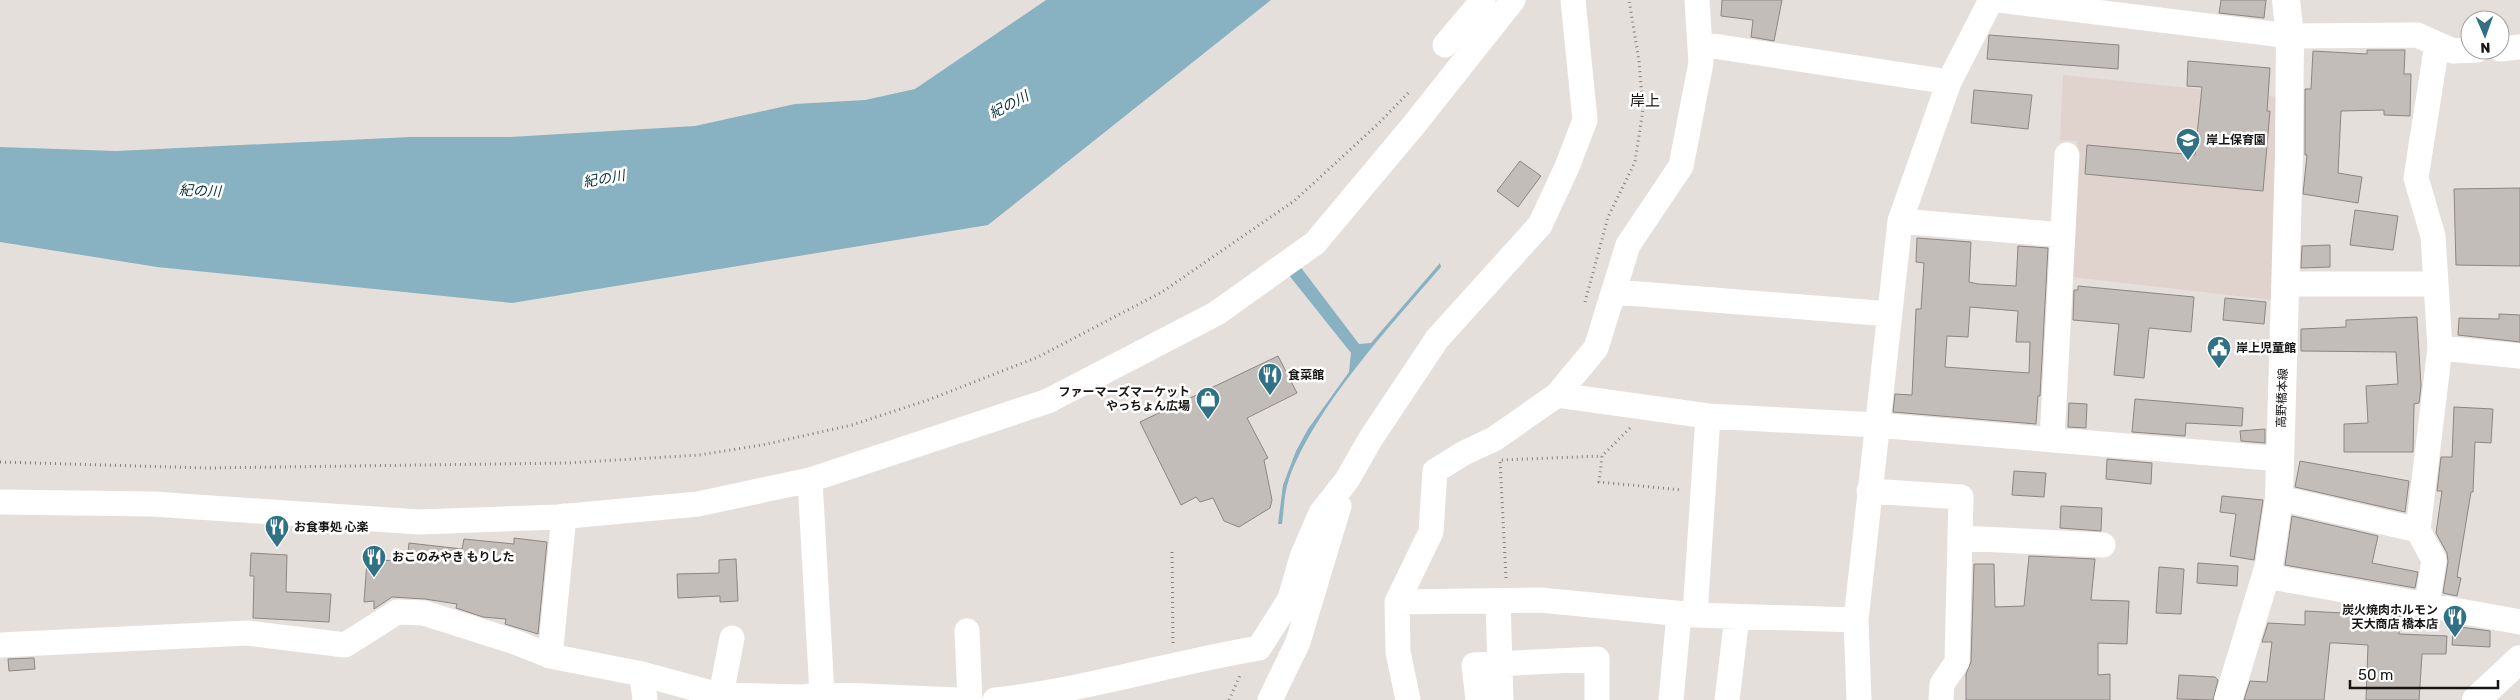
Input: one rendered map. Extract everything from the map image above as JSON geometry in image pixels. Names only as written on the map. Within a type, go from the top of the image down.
[{"type":"main road","name":"高野橋本線","points":[[2228,700],[2266,576],[2279,498],[2286,284],[2290,36],[2286,0]]},
{"type":"main road","points":[[2476,700],[2520,659]]},
{"type":"street","points":[[1446,45],[1483,0]]},
{"type":"street","points":[[0,502],[153,504],[419,522],[564,516],[698,504],[810,480],[1048,400],[1217,313],[1315,243],[1413,126],[1513,0]]},
{"type":"street","points":[[995,700],[1083,693],[1174,665],[1260,648],[1290,599],[1302,557],[1321,514],[1347,480],[1371,438],[1437,340],[1540,224],[1567,167],[1585,120],[1573,0]]},
{"type":"street","points":[[1408,700],[1398,652],[1397,602],[1431,532],[1435,471],[1464,453],[1494,439],[1557,395],[1596,348],[1628,245],[1681,166],[1701,63],[1697,0]]},
{"type":"street","points":[[1859,700],[1856,620],[1900,221],[1949,82],[1991,0]]},
{"type":"street","points":[[1998,0],[2290,36],[2417,35],[2453,52],[2460,51]]},
{"type":"street","points":[[1700,44],[1949,82]]},
{"type":"street","points":[[2427,604],[2434,560],[2418,530],[2440,348],[2433,236],[2416,178],[2437,44]]},
{"type":"street","points":[[2052,440],[2067,155]]},
{"type":"street","points":[[1900,221],[2063,235]]},
{"type":"street","points":[[2286,284],[2436,284]]},
{"type":"street","points":[[1614,292],[1890,314]]},
{"type":"street","points":[[2440,348],[2520,356]]},
{"type":"street","points":[[1557,395],[1708,416],[1876,425],[2281,459]]},
{"type":"street","points":[[1671,700],[1687,614],[1703,492],[1708,416]]},
{"type":"street","points":[[809,697],[810,480]]},
{"type":"street","points":[[1270,700],[1298,642],[1347,480]]},
{"type":"street","points":[[1869,491],[1961,497],[1957,662],[1942,684],[1941,700]]},
{"type":"street","points":[[2279,498],[2418,530]]},
{"type":"street","points":[[550,656],[564,516]]},
{"type":"street","points":[[1960,538],[2104,546]]},
{"type":"street","points":[[2266,576],[2520,622]]},
{"type":"street","points":[[1397,602],[1540,600],[1687,614],[1856,620]]},
{"type":"street","points":[[1502,601],[1500,663],[1502,700]]},
{"type":"street","points":[[0,645],[247,633],[345,644],[397,612],[424,613],[515,642],[550,656],[642,674],[720,697],[956,700]]},
{"type":"street","points":[[1727,700],[1737,617]]},
{"type":"street","points":[[967,631],[970,700]]},
{"type":"street","points":[[720,697],[732,638]]},
{"type":"street","points":[[1478,700],[1474,665],[1597,659],[1598,700]]},
{"type":"street","points":[[642,674],[645,700]]},
{"type":"path","points":[[1584,306],[1608,217],[1635,162],[1643,109],[1639,61],[1629,0]]},
{"type":"path","points":[[0,462],[207,468],[567,463],[699,455],[762,445],[852,425],[928,400],[1038,357],[1162,292],[1294,201],[1377,125],[1415,86]]},
{"type":"path","points":[[1650,408],[1602,456],[1599,482],[1703,492]]},
{"type":"path","points":[[1502,601],[1500,460],[1602,456]]},
{"type":"path","points":[[1172,552],[1174,665]]},
{"type":"shaded area","points":[[2063,75],[2277,97],[2272,300],[2072,277],[2077,141],[2060,140]]},
{"type":"water","name":"紀の川","points":[[1046,0],[1271,0],[988,225],[512,303],[157,267],[0,242],[0,147],[116,151],[410,137],[510,137],[695,126],[795,104],[865,100],[915,89]]},
{"type":"water","points":[[1440,263],[1441,267],[1356,368],[1317,424],[1301,452],[1287,484],[1282,524],[1278,524],[1283,485],[1296,451],[1308,429],[1349,372],[1351,353],[1288,274],[1299,265],[1359,344],[1371,343]]},
{"type":"building","points":[[1722,0],[1782,0],[1774,41],[1751,37],[1753,20],[1721,16]]},
{"type":"building","points":[[2221,0],[2266,0],[2264,18],[2219,13]]},
{"type":"building","points":[[1989,35],[2119,45],[2118,69],[1987,59]]},
{"type":"building","points":[[2367,50],[2405,50],[2404,74],[2411,74],[2410,116],[2384,115],[2384,110],[2341,111],[2338,173],[2362,177],[2358,203],[2303,194],[2307,155],[2305,155],[2305,89],[2311,89],[2313,51],[2367,54]]},
{"type":"building","points":[[2188,61],[2270,68],[2267,111],[2270,111],[2263,191],[2085,174],[2087,145],[2195,155],[2202,87],[2187,86]]},
{"type":"building","points":[[1974,90],[2032,95],[2028,129],[1971,123]]},
{"type":"building","points":[[1520,161],[1541,176],[1518,207],[1497,191]]},
{"type":"building","points":[[2520,188],[2520,266],[2456,265],[2454,189]]},
{"type":"building","points":[[2355,210],[2398,216],[2393,250],[2350,245]]},
{"type":"building","points":[[1917,238],[1971,242],[1969,282],[2016,286],[2018,246],[2048,248],[2040,396],[2038,396],[2036,424],[1893,412],[1895,394],[1912,395],[1916,309],[1921,309],[1924,263],[1916,262]],"holes":[[[1970,307],[2018,311],[2016,342],[2030,342],[2029,373],[1945,367],[1947,336],[1968,337]]]},
{"type":"building","points":[[2330,245],[2330,267],[2301,268],[2302,246]]},
{"type":"building","points":[[2078,286],[2194,297],[2191,332],[2149,328],[2144,378],[2114,375],[2119,324],[2073,320],[2074,290],[2078,290]]},
{"type":"building","points":[[2225,298],[2266,302],[2264,324],[2223,320]]},
{"type":"building","points":[[2499,314],[2520,315],[2520,342],[2458,335],[2459,318],[2499,319]]},
{"type":"building","points":[[2417,317],[2421,386],[2419,403],[2414,404],[2413,452],[2344,452],[2344,424],[2368,423],[2366,386],[2398,384],[2396,352],[2301,351],[2301,329],[2346,327],[2346,320]]},
{"type":"building","points":[[1278,356],[1297,393],[1247,418],[1268,458],[1264,460],[1272,500],[1270,508],[1239,527],[1224,521],[1213,498],[1200,502],[1196,497],[1181,505],[1140,422]]},
{"type":"building","points":[[2135,399],[2243,408],[2242,426],[2186,423],[2185,436],[2132,432]]},
{"type":"building","points":[[2069,403],[2087,404],[2086,428],[2068,427]]},
{"type":"building","points":[[2454,407],[2493,409],[2491,443],[2475,442],[2473,492],[2471,492],[2457,577],[2461,578],[2457,596],[2443,593],[2448,562],[2447,553],[2436,533],[2442,491],[2437,491],[2441,457],[2452,457]]},
{"type":"building","points":[[2265,429],[2265,443],[2241,441],[2240,431]]},
{"type":"building","points":[[2107,459],[2152,463],[2151,484],[2106,479]]},
{"type":"building","points":[[2300,461],[2409,481],[2405,512],[2295,487]]},
{"type":"building","points":[[2014,471],[2046,473],[2044,497],[2012,495]]},
{"type":"building","points":[[2222,496],[2263,500],[2254,560],[2230,556],[2236,514],[2220,512]]},
{"type":"building","points":[[2061,506],[2102,508],[2101,531],[2060,528]]},
{"type":"building","points":[[2292,516],[2378,536],[2372,563],[2418,572],[2415,588],[2285,565]]},
{"type":"building","points":[[514,538],[547,542],[538,634],[505,624],[506,619],[483,617],[456,608],[457,604],[425,599],[392,597],[374,609],[374,601],[364,602],[367,561],[407,560],[409,543],[462,549],[464,539],[514,544]]},
{"type":"building","points":[[251,553],[287,555],[286,592],[331,594],[329,622],[253,618],[254,576],[250,576]]},
{"type":"building","points":[[2029,556],[2095,559],[2091,600],[2129,601],[2127,644],[2098,643],[2098,675],[2110,674],[2110,700],[1966,700],[1966,674],[1971,662],[1974,564],[1994,564],[1995,607],[2024,606]]},
{"type":"building","points":[[736,559],[738,601],[720,602],[720,596],[678,598],[677,574],[719,573],[719,560]]},
{"type":"building","points":[[2198,563],[2238,566],[2237,586],[2197,583]]},
{"type":"building","points":[[2159,567],[2184,569],[2181,614],[2156,613]]},
{"type":"building","points":[[2305,611],[2400,616],[2399,634],[2447,636],[2446,654],[2422,654],[2419,700],[2366,700],[2368,645],[2330,643],[2324,700],[2244,700],[2250,681],[2267,682],[2272,642],[2262,642],[2268,623],[2305,625]]},
{"type":"building","points":[[2453,626],[2490,631],[2490,647],[2452,645]]},
{"type":"building","points":[[34,658],[35,669],[9,671],[8,659]]},
{"type":"building","points":[[2179,675],[2215,677],[2218,680],[2213,700],[2177,699]]},
{"type":"place","name":"岸上保育園","points":[[2188,161]]},
{"type":"place","name":"岸上児童館","points":[[2219,369]]},
{"type":"place","name":"食菜館","points":[[1270,396]]},
{"type":"place","name":"ファーマーズマーケット やっちょん広場","points":[[1208,420]]},
{"type":"place","name":"お食事処 心楽","points":[[277,548]]},
{"type":"place","name":"おこのみやき もりした","points":[[374,578]]},
{"type":"place","name":"炭火焼肉ホルモン 天大商店 橋本店","points":[[2455,638]]},
{"type":"district","name":"岸上","points":[[1645,101]]}]
